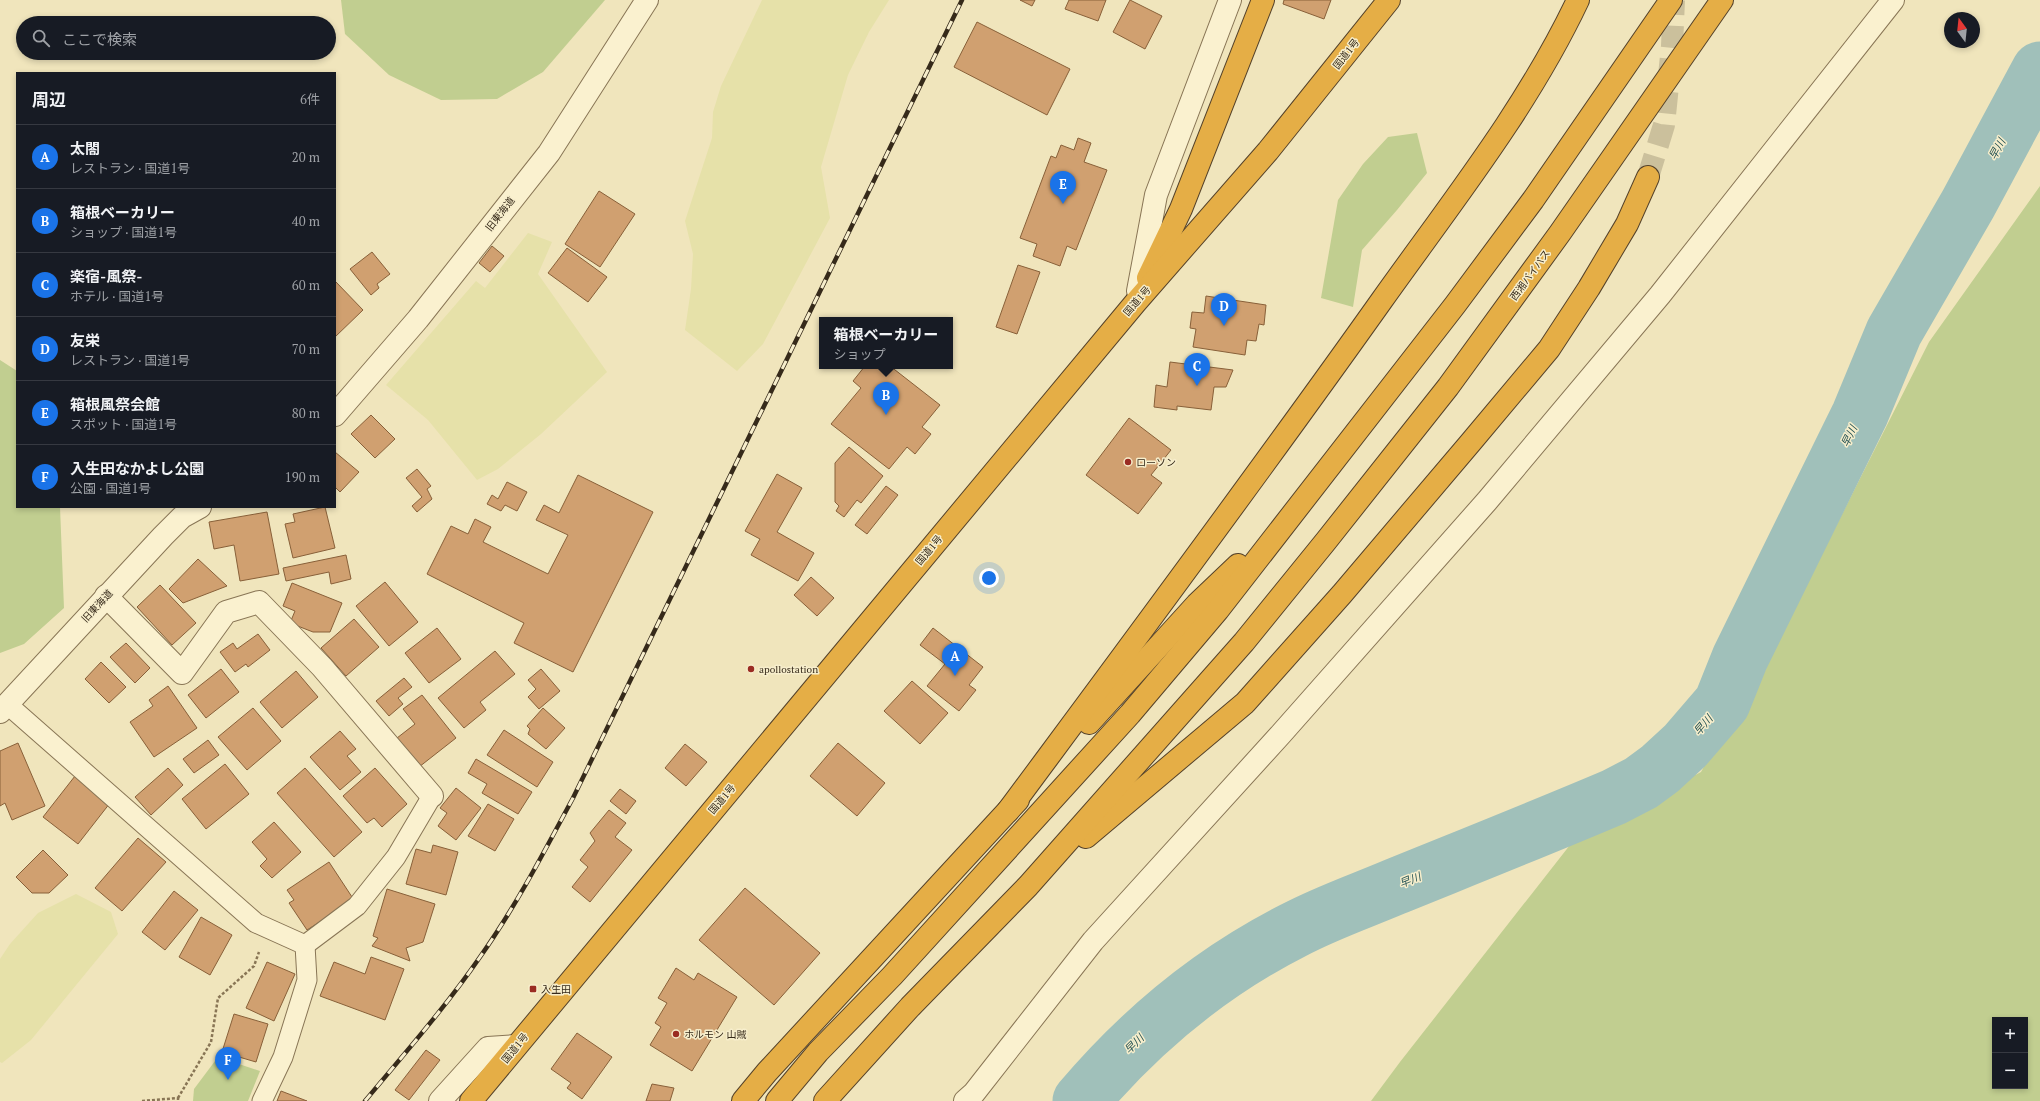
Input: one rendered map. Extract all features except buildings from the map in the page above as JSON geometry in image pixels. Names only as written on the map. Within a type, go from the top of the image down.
[{"type":"highway","points":[[1136,302],[1180,209],[1264,0]]},
{"type":"highway","name":"国道1号","points":[[471,1101],[1136,302],[1268,152],[1389,0]]},
{"type":"highway","points":[[1008,811],[1287,434],[1507,125],[1558,43],[1578,0]]},
{"type":"highway","points":[[777,1101],[818,1052],[892,976],[1030,826],[1130,714],[1208,621],[1455,305],[1533,200],[1671,0]]},
{"type":"highway","name":"西湘バイパス","points":[[1028,886],[1244,642],[1448,387],[1565,227],[1722,0]]},
{"type":"highway","points":[[825,1101],[910,1006],[1028,886],[1245,703],[1342,594],[1549,349],[1589,288],[1627,224],[1648,177]]},
{"type":"highway","points":[[743,1101],[767,1072],[1197,604],[1291,514]]},
{"type":"street","name":"旧東海道","points":[[336,414],[418,319],[549,153],[647,0]]},
{"type":"street","points":[[965,1101],[974,1093],[1093,941],[1281,734],[1488,501],[1660,295],[1893,0]]},
{"type":"street","points":[[1136,302],[1156,195],[1224,2]]},
{"type":"street","name":"旧東海道","points":[[4,708],[106,596],[182,517],[198,508]]},
{"type":"street","points":[[106,596],[182,672],[226,612],[259,602],[322,667],[432,796]]},
{"type":"street","points":[[440,1101],[488,1048],[516,1046]]},
{"type":"lane","points":[[4,708],[256,923],[305,945]]},
{"type":"lane","points":[[305,945],[357,906],[396,857],[432,796]]},
{"type":"lane","points":[[262,1101],[283,1057],[307,980],[305,945]]},
{"type":"path","points":[[142,1101],[178,1100],[211,1042],[218,998],[254,966],[266,928]]},
{"type":"shaded area","points":[[762,0],[889,0],[869,32],[848,75],[821,167],[830,218],[763,344],[737,371],[685,330],[691,289],[693,254],[685,221],[712,138],[713,112],[721,86]]},
{"type":"shaded area","points":[[528,233],[552,242],[538,274],[607,372],[541,434],[498,469],[477,480],[428,420],[386,385],[476,281],[485,288]]},
{"type":"shaded area","points":[[76,894],[111,912],[118,934],[31,1040],[2,1063],[0,1062],[0,959],[10,944],[38,913]]},
{"type":"green space","points":[[341,0],[605,0],[543,72],[497,99],[441,100],[389,75],[345,34]]},
{"type":"green space","points":[[1417,133],[1427,173],[1362,250],[1353,307],[1321,298],[1338,200],[1363,164],[1388,137]]},
{"type":"green space","points":[[2040,186],[2040,1101],[1371,1101],[1577,836],[1701,772],[1834,530],[1929,342]]},
{"type":"green space","points":[[0,360],[16,370],[16,508],[60,508],[64,608],[24,644],[0,653]]},
{"type":"green space","points":[[218,1057],[260,1071],[248,1101],[193,1101],[194,1089]]},
{"type":"waterway","name":"早川","points":[[1081,1101],[1128,1050],[1153,1027],[1206,984],[1263,946],[1331,913],[1614,797],[1641,783],[1660,769],[1685,746],[1722,703],[1740,658],[1860,414],[1894,332],[1968,204],[2040,70]]},
{"type":"tunnel","points":[[1648,177],[1664,125],[1672,46],[1674,0]]},
{"type":"railway","points":[[365,1101],[467,976],[506,918],[573,798],[962,0]]},
{"type":"place","name":"箱根風祭会館","points":[[1063,204]]},
{"type":"place","name":"友栄","points":[[1224,326]]},
{"type":"place","name":"楽宿-風祭-","points":[[1197,386]]},
{"type":"place","name":"箱根ベーカリー","points":[[886,415]]},
{"type":"place","name":"ローソン","points":[[1128,462]]},
{"type":"place","name":"apollostation","points":[[751,669]]},
{"type":"place","name":"太閤","points":[[955,676]]},
{"type":"place","name":"入生田","points":[[533,989]]},
{"type":"place","name":"ホルモン 山賊","points":[[676,1034]]},
{"type":"place","name":"入生田なかよし公園","points":[[228,1080]]}]
